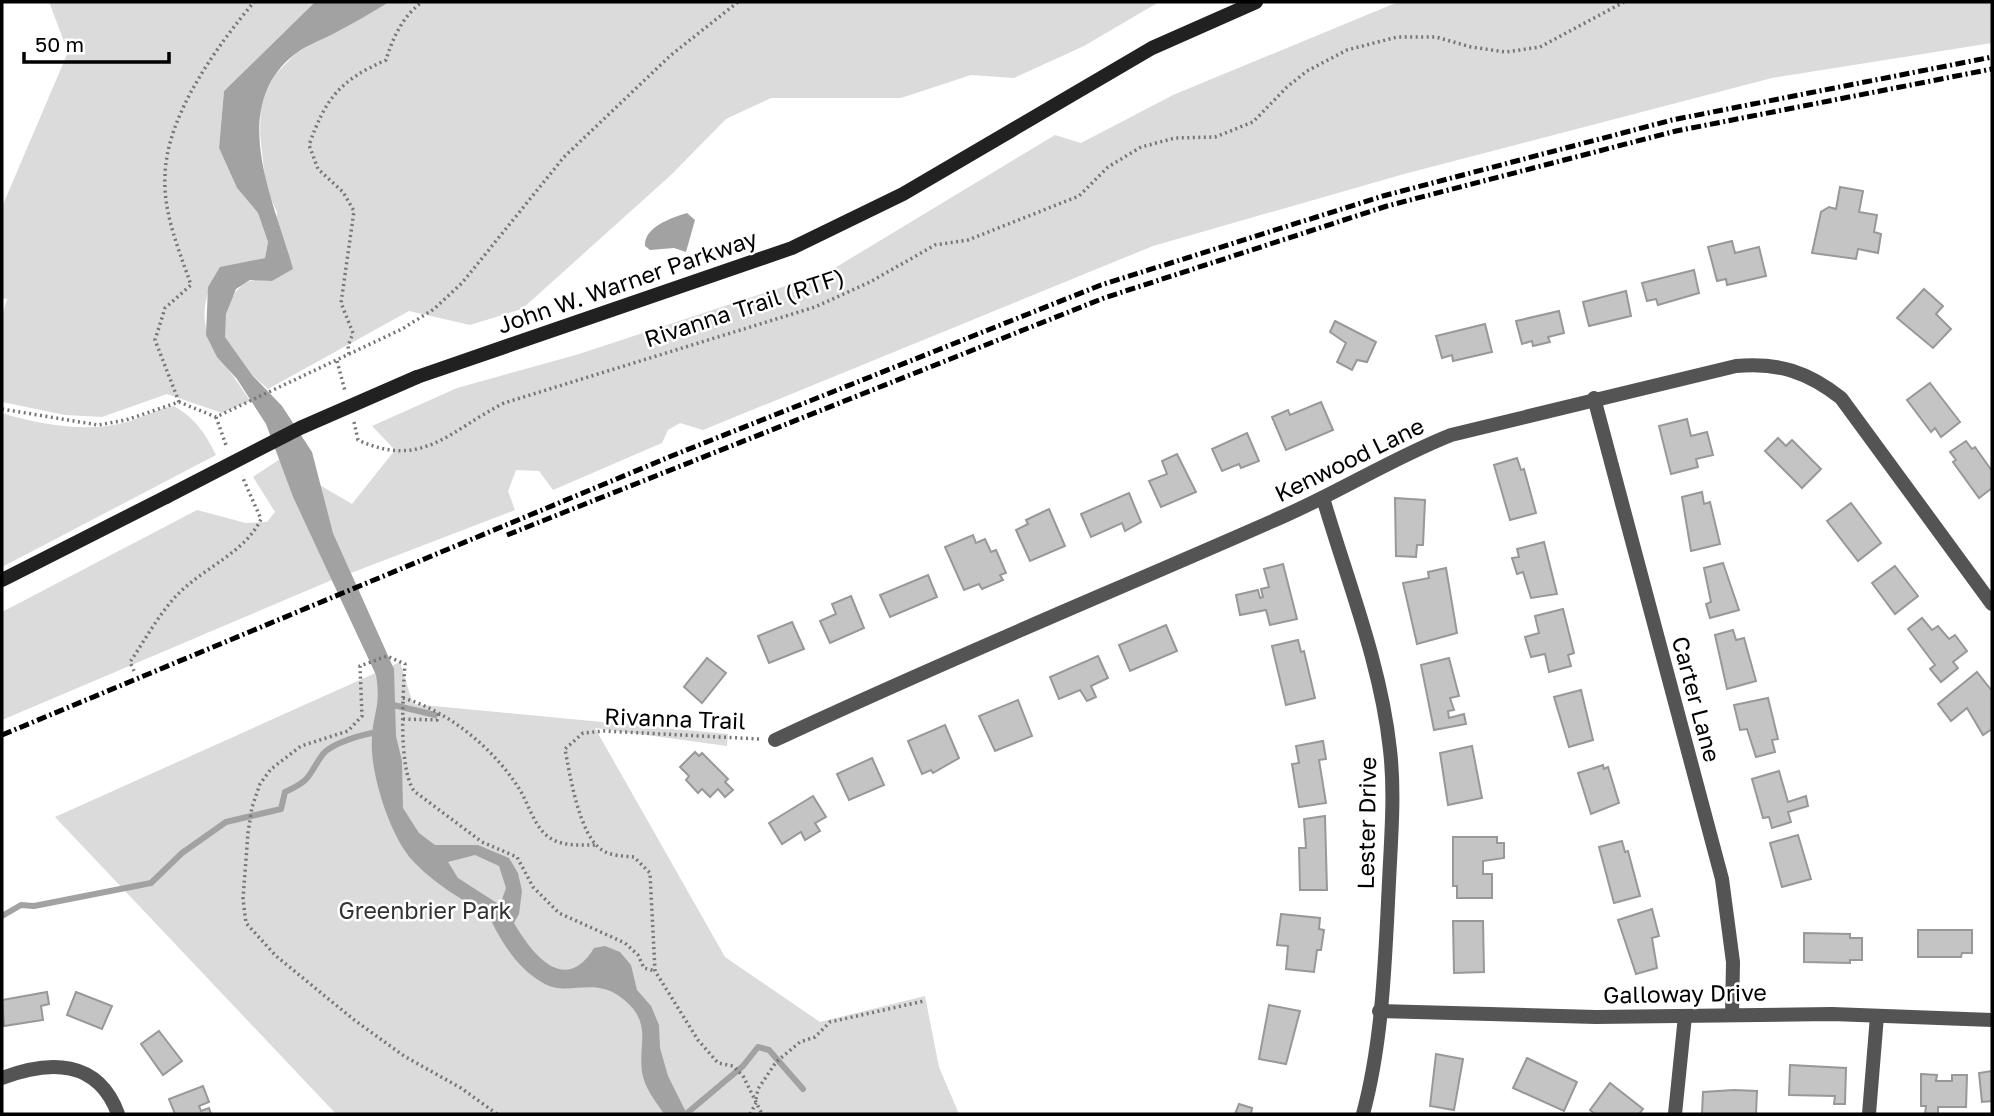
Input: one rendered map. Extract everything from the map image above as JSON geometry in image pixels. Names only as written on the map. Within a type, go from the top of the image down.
[{"type":"main road","name":"John W. Warner Parkway","points":[[2,580],[300,428],[417,377],[792,248],[903,194],[1152,48],[1256,2]]},
{"type":"street","name":"Kenwood Lane","points":[[775,740],[937,665],[1323,498],[1408,452],[1451,435],[1594,398],[1747,365],[1781,366],[1811,377],[1841,398],[1992,604]]},
{"type":"street","name":"Carter Lane","points":[[1594,398],[1722,879],[1733,962],[1732,1015]]},
{"type":"street","name":"Lester Drive","points":[[1323,498],[1372,663],[1391,750],[1392,809],[1385,960],[1363,1114]]},
{"type":"street","name":"Galloway Drive","points":[[1379,1011],[1877,1016],[1992,1020]]},
{"type":"street","points":[[1675,1114],[1685,1016]]},
{"type":"street","points":[[1869,1114],[1877,1016]]},
{"type":"street","points":[[2,1078],[40,1066],[76,1070],[100,1085],[112,1099],[118,1114]]},
{"type":"path","points":[[179,402],[155,340],[165,309],[191,285],[170,224],[164,178],[167,145],[214,50],[254,2]]},
{"type":"path","points":[[349,355],[348,346],[353,332],[341,303],[354,211],[343,192],[318,169],[309,145],[323,107],[356,73],[386,60],[408,12],[422,2]]},
{"type":"path","points":[[2,409],[98,425],[126,420],[179,402],[216,417],[337,361],[434,309],[462,283],[564,157],[671,55],[738,2]]},
{"type":"path","name":"Rivanna Trail (RTF)","points":[[351,414],[358,440],[381,451],[417,452],[456,434],[483,414],[504,404],[815,307],[870,282],[936,245],[968,240],[1079,196],[1108,167],[1141,147],[1175,138],[1215,137],[1253,122],[1287,87],[1307,71],[1347,50],[1397,37],[1436,37],[1471,47],[1506,52],[1541,47],[1624,2]]},
{"type":"path","points":[[337,361],[348,401]]},
{"type":"path","points":[[216,417],[229,452]]},
{"type":"path","points":[[134,671],[131,662],[176,596],[205,569],[254,536],[261,519],[236,465]]},
{"type":"path","points":[[497,1114],[461,1088],[404,1056],[353,1019],[276,956],[246,923],[243,899],[248,833],[252,807],[260,784],[271,769],[301,746],[348,731],[362,716],[360,666],[387,656],[405,664],[403,719],[408,782],[414,791],[482,842],[517,857],[533,887],[559,913],[625,943],[638,954],[644,968],[655,969]]},
{"type":"path","points":[[403,698],[428,705],[496,758],[517,785],[542,832],[557,842],[596,845],[610,855],[634,857],[650,873],[655,969],[698,1040],[718,1063],[733,1066],[743,1076],[762,1114]]},
{"type":"path","points":[[403,719],[432,722],[438,720],[439,713]]},
{"type":"path","name":"Rivanna Trail","points":[[596,845],[582,818],[565,749],[583,733],[604,731],[775,740]]},
{"type":"path","points":[[750,1114],[756,1102],[758,1088],[778,1060],[800,1042],[815,1037],[830,1022],[924,1001]]},
{"type":"green space","points":[[49,2],[315,2],[224,91],[219,148],[237,188],[258,213],[268,242],[265,258],[220,268],[209,289],[205,324],[218,353],[250,401],[222,413],[167,394],[102,417],[65,415],[2,402],[2,316],[7,299],[2,298],[2,207],[68,52]]},
{"type":"green space","points":[[389,2],[1159,2],[1084,46],[1014,78],[971,75],[901,98],[771,98],[726,119],[671,175],[522,309],[470,325],[409,311],[268,389],[238,359],[228,345],[224,331],[228,305],[237,290],[250,281],[272,281],[277,212],[266,188],[260,134],[261,99],[275,75],[296,53]]},
{"type":"green space","points":[[1398,2],[1992,2],[1992,43],[1772,78],[1404,174],[1153,246],[703,430],[680,423],[668,430],[662,443],[553,490],[539,471],[516,470],[508,491],[515,510],[351,573],[333,533],[318,484],[352,504],[395,450],[372,426],[457,388],[579,354],[828,272],[1055,135],[1081,143],[1173,95]]},
{"type":"green space","points":[[174,406],[199,427],[216,455],[2,567],[2,413],[48,424],[96,427],[127,422]]},
{"type":"green space","points":[[280,459],[293,497],[332,580],[2,720],[2,612],[197,510],[246,523],[267,522],[275,512],[253,477]]},
{"type":"green space","name":"Greenbrier Park","points":[[400,662],[413,704],[728,734],[727,746],[595,728],[725,957],[820,1022],[925,996],[939,1067],[959,1114],[336,1114],[55,817]]},
{"type":"shaded area","points":[[315,2],[389,2],[299,51],[274,76],[263,101],[259,128],[261,157],[293,269],[272,281],[250,280],[236,289],[226,314],[225,337],[252,375],[282,406],[312,452],[333,533],[394,669],[396,736],[402,761],[403,808],[419,833],[435,845],[478,845],[509,858],[518,873],[522,891],[519,914],[514,923],[530,947],[550,965],[572,969],[583,962],[594,948],[605,946],[620,952],[631,965],[637,990],[651,1006],[659,1025],[660,1048],[668,1076],[687,1114],[664,1114],[648,1089],[642,1072],[641,1025],[638,1016],[623,999],[602,988],[553,987],[535,978],[511,954],[484,912],[424,872],[396,836],[383,803],[372,751],[377,701],[376,675],[293,497],[266,424],[237,379],[217,357],[206,335],[208,287],[220,267],[265,258],[268,242],[258,213],[237,188],[219,148],[224,91]],"holes":[[[475,855],[499,866],[506,888],[500,905],[458,878],[448,862]]]},
{"type":"shaded area","points":[[687,213],[695,220],[686,252],[674,248],[650,250],[645,246],[646,239],[654,229]]},
{"type":"building","points":[[1840,187],[1863,191],[1859,212],[1877,215],[1874,232],[1881,234],[1878,253],[1858,249],[1856,259],[1812,253],[1821,212],[1829,207],[1836,209]]},
{"type":"building","points":[[1732,241],[1735,253],[1759,247],[1766,276],[1727,285],[1726,279],[1717,281],[1708,247]]},
{"type":"building","points":[[1694,270],[1699,293],[1658,305],[1656,299],[1647,301],[1642,283]]},
{"type":"building","points":[[1924,289],[1943,306],[1936,314],[1951,329],[1933,348],[1897,318]]},
{"type":"building","points":[[1626,291],[1631,316],[1589,326],[1583,302]]},
{"type":"building","points":[[1559,311],[1564,333],[1548,337],[1550,342],[1533,346],[1532,341],[1522,344],[1516,321]]},
{"type":"building","points":[[1335,321],[1376,342],[1367,362],[1357,360],[1352,370],[1337,362],[1346,343],[1330,332]]},
{"type":"building","points":[[1485,324],[1492,352],[1453,361],[1452,355],[1442,358],[1436,336]]},
{"type":"building","points":[[1930,383],[1960,422],[1941,437],[1935,428],[1931,432],[1907,400]]},
{"type":"building","points":[[1321,402],[1333,430],[1286,450],[1272,417],[1288,410],[1290,415]]},
{"type":"building","points":[[1687,419],[1691,436],[1707,432],[1713,455],[1696,459],[1698,467],[1671,474],[1659,426]]},
{"type":"building","points":[[1247,433],[1259,461],[1241,468],[1239,464],[1222,471],[1212,449]]},
{"type":"building","points":[[1778,438],[1786,446],[1792,440],[1821,469],[1802,488],[1765,451]]},
{"type":"building","points":[[1966,441],[1972,449],[1975,447],[1992,471],[1992,488],[1979,498],[1953,462],[1956,460],[1950,452]]},
{"type":"building","points":[[1177,454],[1196,492],[1161,507],[1149,481],[1167,474],[1162,461]]},
{"type":"building","points":[[1517,458],[1521,470],[1524,469],[1536,513],[1510,520],[1494,465]]},
{"type":"building","points":[[1702,492],[1704,504],[1710,502],[1720,544],[1691,551],[1682,497]]},
{"type":"building","points":[[1129,493],[1141,522],[1125,531],[1122,523],[1091,537],[1081,514]]},
{"type":"building","points":[[1395,498],[1425,500],[1423,545],[1417,545],[1416,557],[1396,556]]},
{"type":"building","points":[[1851,503],[1881,543],[1858,561],[1827,521]]},
{"type":"building","points":[[1049,509],[1065,546],[1030,561],[1016,530],[1028,524],[1026,520]]},
{"type":"building","points":[[973,535],[976,543],[985,539],[991,552],[996,550],[1006,573],[1000,575],[1003,580],[982,589],[979,584],[964,590],[945,547]]},
{"type":"building","points":[[1544,542],[1557,594],[1531,598],[1523,572],[1517,574],[1512,558],[1519,557],[1517,549]]},
{"type":"building","points":[[1723,563],[1739,610],[1710,618],[1706,604],[1711,602],[1704,568]]},
{"type":"building","points":[[1283,564],[1297,619],[1270,625],[1266,610],[1240,615],[1236,595],[1258,590],[1260,598],[1263,597],[1261,589],[1269,587],[1264,569]]},
{"type":"building","points":[[1895,566],[1918,596],[1895,614],[1872,583]]},
{"type":"building","points":[[1446,568],[1457,633],[1417,644],[1403,583],[1429,578],[1428,572]]},
{"type":"building","points":[[928,575],[937,597],[890,617],[880,595]]},
{"type":"building","points":[[851,596],[864,628],[830,643],[820,621],[836,614],[832,604]]},
{"type":"building","points":[[1563,609],[1574,653],[1568,655],[1571,666],[1549,672],[1545,654],[1531,657],[1525,637],[1539,633],[1535,616]]},
{"type":"building","points":[[1922,618],[1932,630],[1938,626],[1949,639],[1955,635],[1967,651],[1953,662],[1958,668],[1941,682],[1930,669],[1935,665],[1908,629]]},
{"type":"building","points":[[792,622],[804,649],[769,663],[758,636]]},
{"type":"building","points":[[1166,625],[1177,651],[1130,671],[1119,645]]},
{"type":"building","points":[[1733,630],[1736,640],[1744,638],[1756,681],[1727,689],[1715,635]]},
{"type":"building","points":[[1298,640],[1301,652],[1304,651],[1315,698],[1286,705],[1272,646]]},
{"type":"building","points":[[1098,656],[1108,678],[1091,686],[1096,697],[1087,701],[1080,690],[1059,699],[1050,677]]},
{"type":"building","points":[[707,658],[726,673],[702,703],[684,687]]},
{"type":"building","points":[[1449,658],[1459,696],[1450,698],[1454,710],[1448,711],[1449,718],[1464,714],[1466,724],[1434,730],[1421,665]]},
{"type":"building","points":[[1977,672],[1992,691],[1992,729],[1983,735],[1967,708],[1951,721],[1938,704]]},
{"type":"building","points":[[1581,690],[1593,740],[1569,747],[1554,697]]},
{"type":"building","points":[[1768,698],[1778,739],[1772,740],[1775,752],[1756,757],[1747,729],[1740,730],[1734,705]]},
{"type":"building","points":[[1018,700],[1032,736],[995,751],[979,716]]},
{"type":"building","points":[[945,725],[959,758],[933,773],[931,770],[922,774],[908,741]]},
{"type":"building","points":[[1323,741],[1326,759],[1319,760],[1326,803],[1299,807],[1292,764],[1299,763],[1296,746]]},
{"type":"building","points":[[1472,746],[1482,798],[1448,805],[1440,753]]},
{"type":"building","points":[[695,752],[699,756],[702,753],[728,779],[725,782],[733,790],[725,797],[718,789],[710,797],[702,789],[698,793],[686,780],[689,776],[680,767]]},
{"type":"building","points":[[872,758],[884,785],[849,800],[837,774]]},
{"type":"building","points":[[1603,765],[1604,769],[1608,767],[1619,803],[1591,814],[1578,773]]},
{"type":"building","points":[[1779,771],[1788,802],[1806,796],[1808,806],[1788,812],[1791,822],[1772,828],[1769,817],[1763,818],[1752,779]]},
{"type":"building","points":[[813,796],[826,817],[815,823],[820,831],[805,840],[801,832],[782,844],[769,823]]},
{"type":"building","points":[[1325,816],[1327,890],[1300,890],[1299,848],[1306,848],[1304,819]]},
{"type":"building","points":[[1798,835],[1811,879],[1782,887],[1770,843]]},
{"type":"building","points":[[1453,837],[1497,837],[1497,843],[1504,843],[1504,858],[1483,861],[1483,874],[1492,874],[1492,898],[1457,898],[1457,886],[1453,886]]},
{"type":"building","points":[[1622,841],[1625,852],[1628,851],[1640,896],[1614,903],[1599,847]]},
{"type":"building","points":[[1652,909],[1659,936],[1652,938],[1657,968],[1636,974],[1618,920]]},
{"type":"building","points":[[1281,914],[1320,918],[1319,929],[1324,930],[1321,950],[1317,950],[1314,972],[1286,969],[1288,946],[1277,945]]},
{"type":"building","points":[[1453,921],[1483,921],[1484,972],[1454,973]]},
{"type":"building","points":[[1918,930],[1972,930],[1972,953],[1962,953],[1961,957],[1918,957]]},
{"type":"building","points":[[1804,933],[1850,934],[1850,938],[1862,938],[1862,960],[1850,960],[1850,963],[1804,962]]},
{"type":"building","points":[[47,992],[49,1004],[41,1006],[43,1020],[4,1026],[2,1000]]},
{"type":"building","points":[[76,992],[112,1006],[102,1029],[67,1015]]},
{"type":"building","points":[[1269,1005],[1300,1011],[1286,1064],[1259,1059]]},
{"type":"building","points":[[159,1031],[182,1061],[163,1075],[141,1044]]},
{"type":"building","points":[[1436,1054],[1463,1059],[1454,1110],[1430,1106]]},
{"type":"building","points":[[1527,1058],[1577,1082],[1564,1111],[1513,1088]]},
{"type":"building","points":[[1790,1065],[1846,1068],[1845,1104],[1834,1104],[1835,1096],[1789,1095]]},
{"type":"building","points":[[1992,1071],[1992,1101],[1982,1102],[1979,1073]]},
{"type":"building","points":[[1921,1074],[1937,1075],[1936,1081],[1952,1081],[1952,1075],[1967,1075],[1966,1107],[1938,1107],[1938,1114],[1925,1114],[1926,1106],[1921,1106]]},
{"type":"building","points":[[1610,1083],[1643,1109],[1639,1114],[1595,1114],[1590,1110]]},
{"type":"building","points":[[203,1086],[209,1102],[199,1106],[201,1111],[209,1108],[211,1114],[175,1114],[169,1099]]},
{"type":"building","points":[[1757,1091],[1756,1114],[1702,1114],[1703,1092]]},
{"type":"building","points":[[1239,1104],[1252,1108],[1251,1114],[1235,1114]]},
{"type":"waterway","points":[[389,704],[435,715]]},
{"type":"waterway","points":[[2,916],[21,905],[34,906],[151,883],[182,853],[226,822],[281,809],[285,792],[305,780],[323,754],[333,746],[378,732]]},
{"type":"waterway","points":[[686,1114],[743,1066],[758,1047],[769,1050],[803,1089]]},
{"type":"railway","points":[[2,735],[674,455],[1101,285],[1383,196],[1672,120],[1992,57]]},
{"type":"railway","points":[[507,535],[1104,298],[1387,206],[1676,131],[1992,69]]}]
